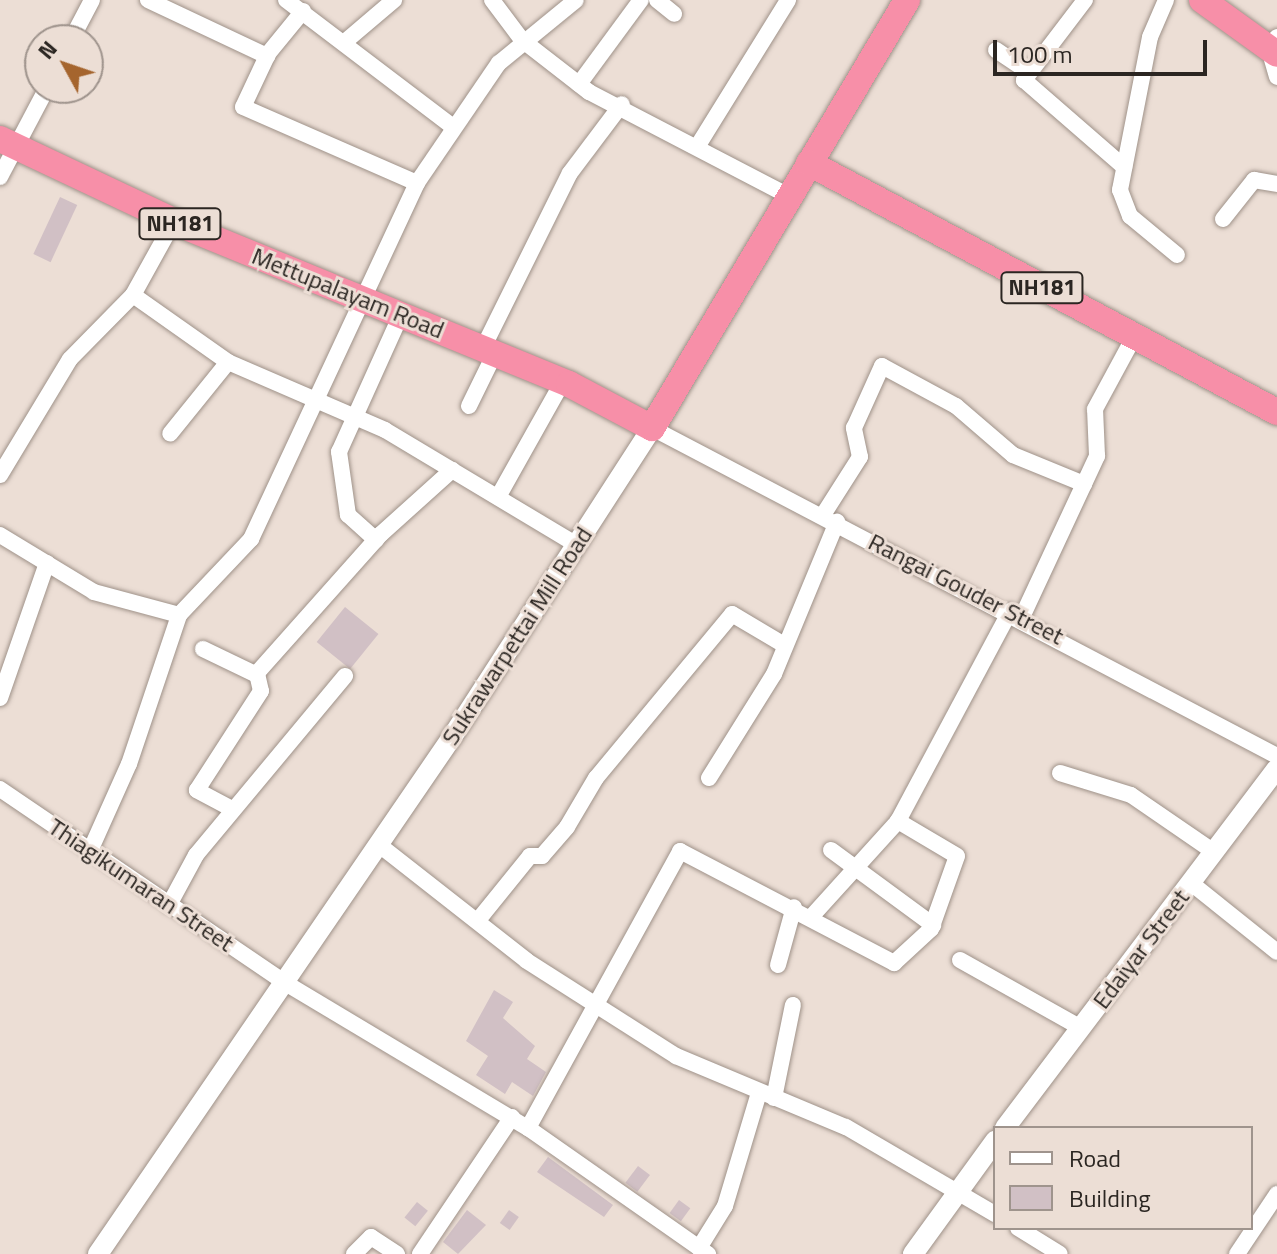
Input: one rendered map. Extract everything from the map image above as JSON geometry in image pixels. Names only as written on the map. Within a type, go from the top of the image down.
[{"type":"highway","name":"Sukrawarpettai Mill Road","points":[[652,428],[907,0]]},
{"type":"highway","points":[[1202,0],[1274,47]]},
{"type":"highway","name":"Mettupalayam Road","points":[[8,144],[174,221],[563,381],[652,428]]},
{"type":"highway","name":"NH181","points":[[809,163],[1277,412]]},
{"type":"street","points":[[79,24],[92,0]]},
{"type":"street","points":[[148,0],[267,55]]},
{"type":"street","points":[[286,0],[347,40],[452,126]]},
{"type":"street","points":[[347,40],[394,0]]},
{"type":"street","points":[[492,0],[522,40],[579,84],[622,104],[789,196]]},
{"type":"street","points":[[90,851],[179,615],[251,539],[417,183],[452,126],[522,40],[576,0]]},
{"type":"street","points":[[579,84],[641,0]]},
{"type":"street","points":[[657,0],[674,14]]},
{"type":"street","points":[[697,147],[788,0]]},
{"type":"street","points":[[1085,0],[1026,70],[1027,87],[1124,167]]},
{"type":"street","points":[[1166,0],[1150,37],[1120,190],[1130,216],[1177,255]]},
{"type":"street","points":[[303,11],[267,55],[243,107],[417,183]]},
{"type":"street","points":[[1274,47],[1277,77]]},
{"type":"street","points":[[996,50],[1026,70]]},
{"type":"street","points":[[0,177],[8,144],[36,104]]},
{"type":"street","points":[[469,406],[489,350],[570,173],[622,104]]},
{"type":"street","points":[[1223,219],[1254,180],[1277,184]]},
{"type":"street","points":[[0,475],[70,359],[133,295],[174,221]]},
{"type":"street","points":[[133,295],[228,362],[318,396],[353,414],[577,545]]},
{"type":"street","points":[[376,540],[348,515],[339,452],[353,414],[401,315]]},
{"type":"street","points":[[812,916],[857,874],[898,821],[1016,614],[1097,456],[1095,409],[1134,337]]},
{"type":"street","points":[[170,434],[228,362]]},
{"type":"street","points":[[709,778],[774,674],[781,643],[830,519],[860,457],[854,428],[882,366],[956,406],[1013,455],[1084,484]]},
{"type":"street","points":[[498,497],[563,381]]},
{"type":"street","name":"Rangai Gouder Street","points":[[652,428],[1016,614],[1277,756]]},
{"type":"street","name":"Sukrawarpettai Mill Road","points":[[98,1254],[378,844],[652,428]]},
{"type":"street","points":[[257,675],[376,540],[452,470]]},
{"type":"street","points":[[0,535],[94,592],[179,615]]},
{"type":"street","points":[[0,698],[47,563]]},
{"type":"street","points":[[479,919],[530,856],[542,856],[567,827],[596,778],[732,614],[781,643]]},
{"type":"street","points":[[203,649],[257,675]]},
{"type":"street","points":[[232,809],[197,790],[261,691],[257,675]]},
{"type":"street","points":[[169,905],[232,809],[345,676]]},
{"type":"street","name":"Edaiyar Street","points":[[1007,1126],[1277,769]]},
{"type":"street","points":[[1060,773],[1131,795],[1214,852]]},
{"type":"street","name":"Thiagikumaran Street","points":[[0,789],[282,981],[512,1117],[703,1252]]},
{"type":"street","points":[[528,1128],[680,851],[812,916],[894,963],[933,925],[957,856],[898,821]]},
{"type":"street","points":[[378,844],[595,1006],[676,1056],[846,1127],[993,1213]]},
{"type":"street","points":[[831,850],[857,874],[933,925]]},
{"type":"street","points":[[1191,883],[1277,952]]},
{"type":"street","points":[[778,965],[794,907]]},
{"type":"street","points":[[960,960],[1081,1028]]},
{"type":"street","points":[[703,1252],[725,1206],[766,1096],[793,1005]]},
{"type":"street","points":[[420,1254],[512,1117]]},
{"type":"street","points":[[913,1254],[993,1144]]},
{"type":"street","points":[[1237,1254],[1277,1194]]},
{"type":"street","points":[[1021,1230],[1060,1254]]},
{"type":"street","points":[[354,1254],[371,1237],[397,1254]]},
{"type":"building","points":[[60,197],[77,205],[51,262],[33,254]]},
{"type":"building","points":[[345,607],[378,634],[350,669],[317,642]]},
{"type":"building","points":[[494,990],[513,1002],[503,1018],[535,1046],[527,1059],[546,1072],[533,1096],[512,1082],[505,1094],[476,1075],[488,1056],[466,1041]]},
{"type":"building","points":[[548,1157],[613,1205],[604,1217],[537,1172]]},
{"type":"building","points":[[638,1166],[650,1175],[637,1192],[625,1183]]},
{"type":"building","points":[[679,1200],[690,1208],[681,1221],[670,1213]]},
{"type":"building","points":[[417,1202],[428,1211],[415,1226],[404,1218]]},
{"type":"building","points":[[467,1210],[486,1225],[458,1254],[443,1242]]},
{"type":"building","points":[[509,1210],[519,1217],[510,1230],[500,1223]]}]
